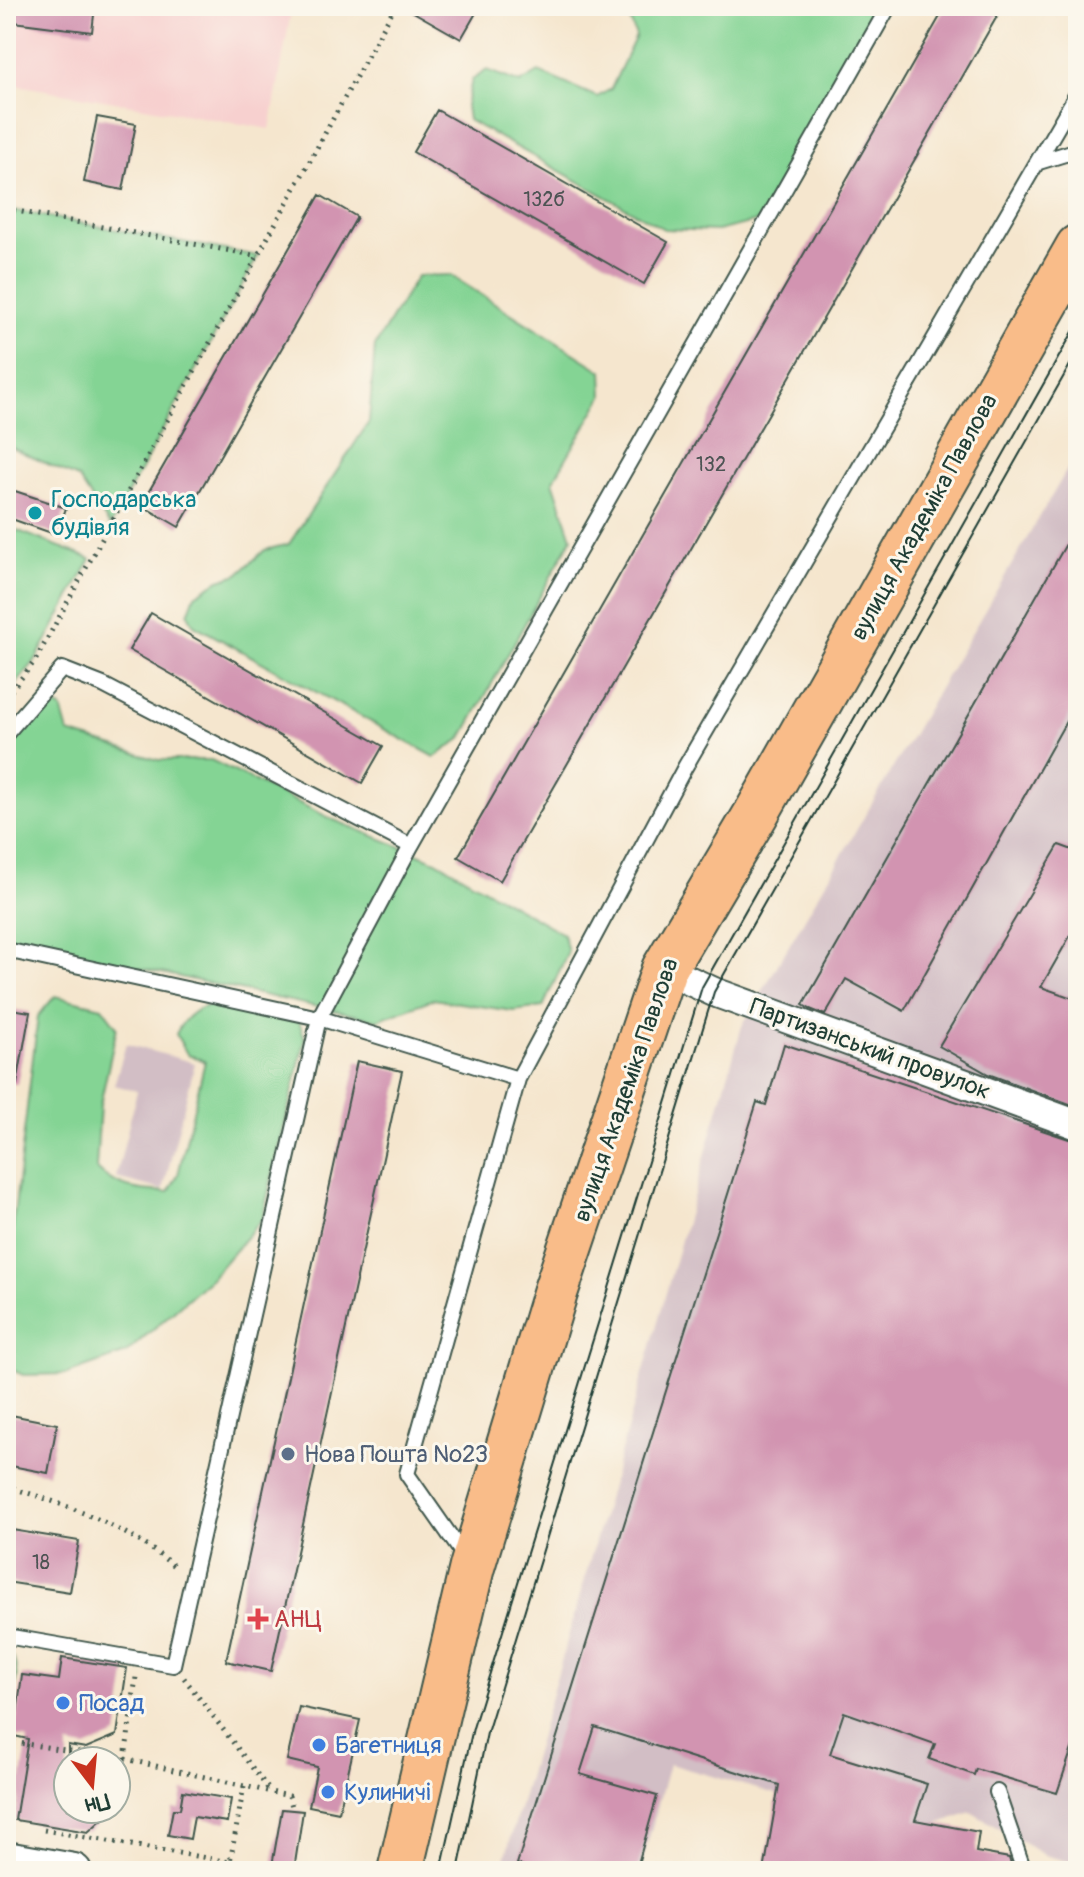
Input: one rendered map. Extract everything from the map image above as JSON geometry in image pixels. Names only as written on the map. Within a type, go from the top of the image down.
[{"type":"main road","name":"вулиця Академіка Павлова","points":[[400,1871],[472,1567],[555,1293],[664,969],[756,814],[1078,247]]},
{"type":"street","name":"Партизанський провулок","points":[[664,969],[714,992],[1078,1125]]},
{"type":"street","points":[[6,1859],[74,1871]]},
{"type":"lane","points":[[6,1636],[173,1665],[319,1018],[411,846],[889,6]]},
{"type":"lane","points":[[472,1567],[407,1474],[518,1079],[685,767],[1078,92]]},
{"type":"lane","points":[[1039,162],[1078,150]]},
{"type":"lane","points":[[6,734],[62,669],[103,685],[411,846]]},
{"type":"lane","points":[[6,950],[319,1018],[518,1079]]},
{"type":"lane","points":[[997,1792],[1024,1871]]},
{"type":"path","points":[[6,697],[35,661],[395,6]]},
{"type":"path","points":[[6,209],[258,256]]},
{"type":"path","points":[[6,1486],[76,1508],[151,1546],[192,1582]]},
{"type":"path","points":[[127,1745],[139,1657]]},
{"type":"path","points":[[173,1665],[271,1792]]},
{"type":"path","points":[[6,1741],[52,1748]]},
{"type":"path","points":[[132,1761],[289,1796],[293,1810]]},
{"type":"path","points":[[44,1830],[230,1862],[244,1786]]},
{"type":"shaded area","points":[[6,6],[292,6],[270,129],[6,83]]},
{"type":"shaded area","points":[[1078,451],[1078,1864],[1044,1855],[971,1812],[913,1833],[669,1764],[640,1871],[502,1869],[742,1026]]},
{"type":"shaded area","points":[[126,1044],[195,1063],[163,1190],[116,1178],[137,1091],[114,1085]]},
{"type":"green space","points":[[625,6],[881,6],[758,221],[717,231],[664,229],[468,120],[466,106],[472,80],[487,70],[520,83],[539,72],[597,97],[611,89],[636,36]]},
{"type":"green space","points":[[6,209],[258,256],[110,526],[78,478],[6,445]]},
{"type":"green space","points":[[450,275],[602,371],[603,396],[553,481],[572,538],[462,738],[435,757],[194,625],[188,614],[195,595],[219,580],[238,574],[265,550],[289,544],[369,422],[375,346],[417,276]]},
{"type":"green space","points":[[6,526],[91,559],[35,661],[6,697]]},
{"type":"green space","points":[[49,703],[61,708],[68,733],[158,760],[211,760],[334,820],[436,861],[563,934],[568,952],[543,1007],[513,1011],[433,999],[377,1020],[6,939],[6,726],[11,743]]},
{"type":"green space","points":[[55,996],[102,1007],[117,1027],[100,1105],[96,1168],[120,1185],[138,1190],[169,1192],[178,1175],[205,1061],[187,1054],[176,1034],[187,1018],[214,1004],[247,1007],[299,1021],[305,1039],[262,1219],[211,1278],[126,1353],[67,1374],[23,1375],[6,1367],[6,1282],[38,1016]]},
{"type":"green space","points":[[6,1647],[12,1655],[16,1674],[6,1723]]},
{"type":"building","points":[[6,6],[95,6],[92,32],[6,21]]},
{"type":"building","points":[[403,6],[480,6],[461,39]]},
{"type":"building","points":[[946,6],[1003,6],[500,881],[458,857]]},
{"type":"building","points":[[437,110],[668,242],[644,284],[413,152]]},
{"type":"building","points":[[97,117],[136,124],[123,190],[84,182]]},
{"type":"building","points":[[320,195],[357,217],[179,527],[141,505]]},
{"type":"building","name":"Господарська будівля","points":[[6,488],[66,508],[57,535],[6,517]]},
{"type":"building","points":[[1078,523],[1078,700],[904,1011],[846,979],[825,1015],[810,1009],[803,1005]]},
{"type":"building","points":[[151,613],[383,746],[362,783],[129,650]]},
{"type":"building","points":[[1059,845],[1078,852],[1078,922],[1041,987],[1078,1000],[1078,1107],[988,1074],[939,1046]]},
{"type":"building","points":[[6,1008],[30,1012],[17,1084],[6,1083]]},
{"type":"building","points":[[784,1044],[1078,1142],[1078,1731],[1057,1793],[976,1769],[974,1775],[929,1759],[935,1744],[844,1712],[830,1754],[927,1784],[915,1820],[979,1832],[976,1852],[1009,1858],[1013,1871],[764,1871],[779,1785],[595,1727],[580,1774],[657,1796],[636,1871],[571,1871],[551,1865],[549,1871],[539,1871],[517,1864],[757,1102],[766,1105]]},
{"type":"building","points":[[357,1061],[402,1071],[271,1671],[226,1661]]},
{"type":"building","points":[[6,1414],[57,1424],[48,1473],[6,1465]]},
{"type":"building","points":[[6,1529],[79,1541],[70,1592],[6,1582]]},
{"type":"building","points":[[62,1658],[127,1668],[117,1735],[93,1745],[52,1745],[52,1825],[96,1825],[88,1832],[15,1820],[28,1739],[14,1736],[22,1675],[59,1680]]},
{"type":"building","points":[[299,1707],[360,1720],[339,1812],[309,1806],[317,1767],[287,1760]]},
{"type":"building","points":[[183,1791],[231,1799],[227,1822],[194,1817],[190,1839],[168,1835],[173,1809],[180,1809]]},
{"type":"building","points":[[282,1809],[303,1811],[294,1870],[272,1866]]},
{"type":"tram line","points":[[441,1871],[473,1728],[702,987],[1078,323]]},
{"type":"tram line","points":[[458,1871],[487,1733],[714,992],[1078,351]]},
{"type":"place","name":"Господарська будівля","points":[[35,513]]},
{"type":"place","name":"Нова Пошта №23","points":[[288,1454]]},
{"type":"place","name":"АНЦ","points":[[258,1619]]},
{"type":"place","name":"Посад","points":[[63,1703]]},
{"type":"place","name":"Багетниця","points":[[319,1745]]},
{"type":"place","name":"Кулиничі","points":[[328,1792]]}]
